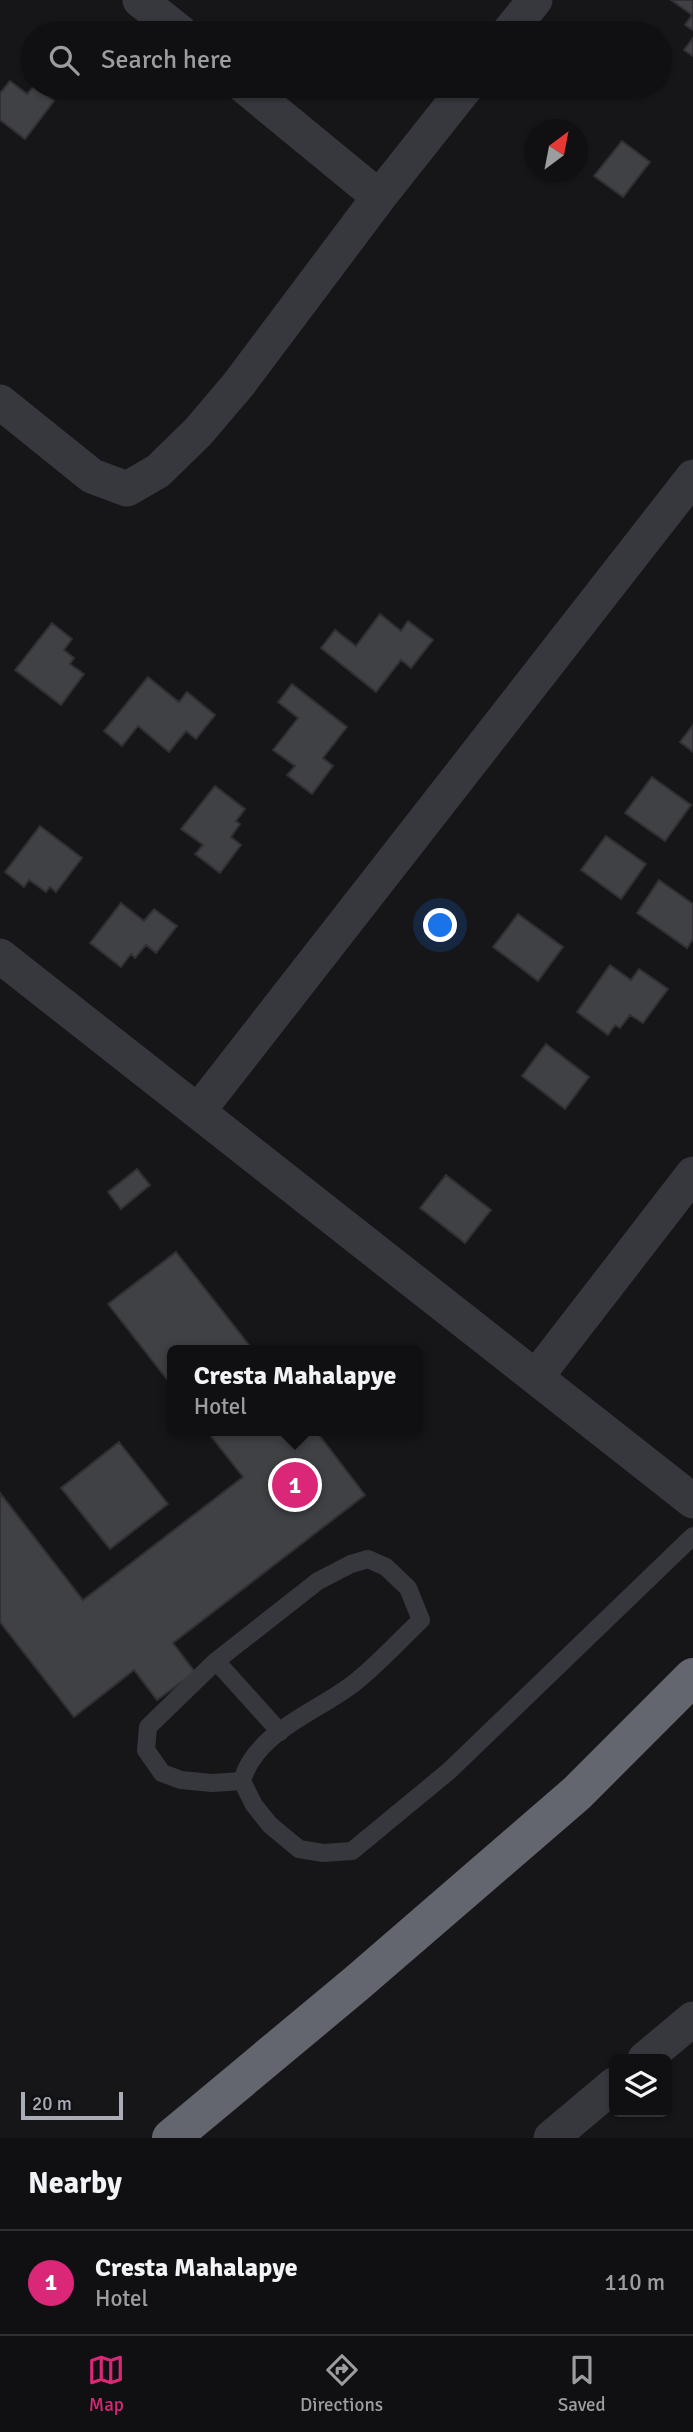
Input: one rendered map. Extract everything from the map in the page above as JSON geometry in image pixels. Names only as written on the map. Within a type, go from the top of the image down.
[{"type":"highway","points":[[171,2138],[368,1974],[577,1793],[693,1677]]},
{"type":"street","points":[[141,0],[166,21]]},
{"type":"street","points":[[518,21],[535,0]]},
{"type":"street","points":[[259,98],[379,197]]},
{"type":"street","points":[[0,402],[92,477],[127,489],[158,471],[198,432],[238,385],[379,197],[457,98]]},
{"type":"street","points":[[199,1110],[693,477]]},
{"type":"street","points":[[0,956],[693,1501]]},
{"type":"street","points":[[536,1377],[693,1174]]},
{"type":"street","points":[[651,2054],[693,2019]]},
{"type":"street","points":[[551,2138],[609,2089]]},
{"type":"lane","points":[[242,1781],[212,1783],[181,1780],[162,1773],[146,1750],[148,1727],[216,1661],[318,1581],[351,1564],[368,1559],[386,1567],[408,1588],[421,1620],[357,1681],[280,1732],[257,1752],[246,1767],[242,1781],[254,1805],[270,1825],[299,1850],[323,1853],[352,1851],[449,1771],[693,1536]]},
{"type":"lane","points":[[216,1661],[280,1732]]},
{"type":"building","points":[[671,0],[693,0],[693,30],[685,25],[692,15]]},
{"type":"building","points":[[693,38],[693,56],[684,50]]},
{"type":"building","points":[[10,81],[21,89],[21,98],[50,98],[54,101],[25,139],[0,120],[0,93]]},
{"type":"building","points":[[622,141],[650,162],[623,197],[594,176]]},
{"type":"building","points":[[380,614],[401,631],[408,621],[433,640],[411,668],[401,660],[376,692],[321,648],[335,630],[356,646]]},
{"type":"building","points":[[52,623],[72,639],[64,650],[74,658],[70,664],[84,674],[61,705],[15,670]]},
{"type":"building","points":[[148,677],[179,702],[187,692],[215,715],[196,739],[186,731],[169,752],[138,726],[122,746],[104,731]]},
{"type":"building","points":[[292,684],[347,727],[323,758],[333,766],[312,794],[287,775],[295,766],[273,750],[298,718],[278,702]]},
{"type":"building","points":[[693,725],[693,752],[680,742]]},
{"type":"building","points":[[652,777],[691,805],[665,841],[625,813]]},
{"type":"building","points":[[215,786],[245,809],[236,821],[240,824],[231,837],[241,845],[220,873],[195,854],[203,845],[181,829]]},
{"type":"building","points":[[40,826],[82,858],[56,892],[50,887],[46,892],[29,880],[24,887],[5,872]]},
{"type":"building","points":[[606,836],[646,864],[621,899],[581,870]]},
{"type":"building","points":[[659,880],[693,904],[693,939],[687,948],[637,913]]},
{"type":"building","points":[[121,903],[144,921],[154,909],[177,926],[156,953],[146,945],[135,958],[131,954],[121,967],[90,943]]},
{"type":"building","points":[[518,914],[563,947],[538,981],[493,947]]},
{"type":"building","points":[[610,965],[631,980],[639,969],[668,989],[643,1023],[630,1015],[620,1028],[615,1025],[608,1035],[577,1012]]},
{"type":"building","points":[[546,1044],[589,1077],[565,1109],[522,1076]]},
{"type":"building","points":[[137,1169],[150,1185],[121,1209],[108,1192]]},
{"type":"building","points":[[446,1175],[491,1210],[465,1243],[420,1208]]},
{"type":"building","points":[[176,1252],[249,1345],[167,1345],[167,1379],[108,1304]]},
{"type":"building","points":[[211,1436],[320,1436],[365,1495],[173,1643],[195,1672],[157,1700],[134,1670],[74,1717],[0,1622],[0,1493],[83,1600],[243,1477]]},
{"type":"building","points":[[119,1442],[168,1504],[110,1549],[61,1488]]},
{"type":"place","name":"Cresta Mahalapye","points":[[295,1485]]}]
